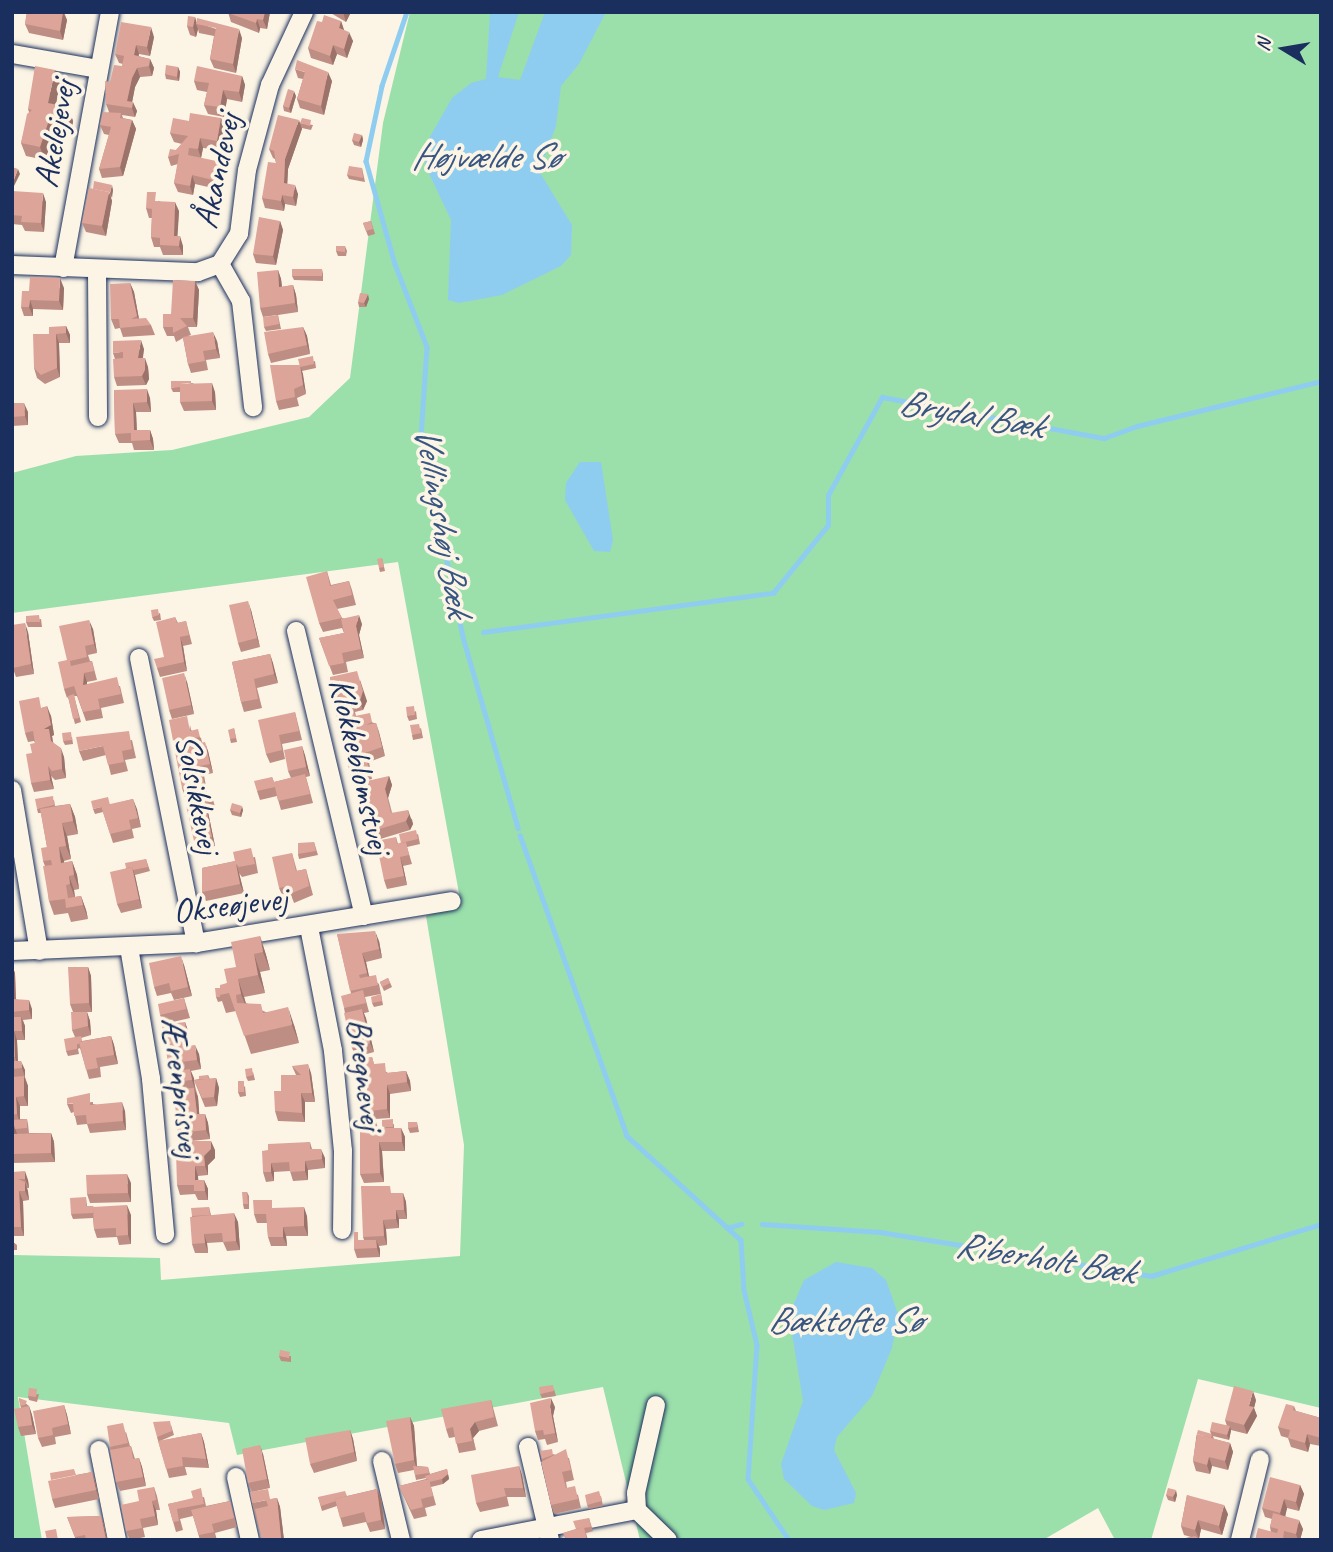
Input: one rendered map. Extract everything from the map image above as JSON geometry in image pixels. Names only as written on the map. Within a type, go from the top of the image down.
[{"type":"street","name":"Akelejevej","points":[[63,268],[110,12]]},
{"type":"street","name":"Åkandevej","points":[[12,265],[198,272],[220,264],[239,234],[247,170],[270,85],[304,12]]},
{"type":"street","points":[[12,54],[99,69]]},
{"type":"street","points":[[220,264],[241,300],[253,407]]},
{"type":"street","points":[[97,270],[98,417]]},
{"type":"street","name":"Klokkeblomstvej","points":[[296,631],[364,916]]},
{"type":"street","name":"Solsikkevej","points":[[139,658],[196,943]]},
{"type":"street","points":[[12,790],[39,951]]},
{"type":"street","name":"Okseøjevej","points":[[12,951],[196,943],[309,927],[452,901]]},
{"type":"street","name":"Bregnevej","points":[[309,927],[334,1064],[343,1151],[342,1230]]},
{"type":"street","name":"Ærenprisvej","points":[[129,947],[151,1079],[165,1234]]},
{"type":"street","points":[[656,1405],[639,1474],[637,1510],[668,1540]]},
{"type":"street","points":[[528,1447],[548,1533]]},
{"type":"street","points":[[99,1450],[117,1540]]},
{"type":"street","points":[[1240,1540],[1260,1459]]},
{"type":"street","points":[[382,1461],[401,1540]]},
{"type":"street","points":[[236,1477],[250,1540]]},
{"type":"street","points":[[481,1540],[548,1533],[637,1510]]},
{"type":"green space","points":[[410,12],[1321,12],[1321,1408],[1198,1379],[1151,1540],[1115,1540],[1098,1508],[1043,1540],[640,1540],[603,1387],[237,1455],[229,1423],[18,1397],[42,1540],[12,1540],[12,1255],[160,1258],[161,1280],[460,1256],[464,1145],[426,916],[461,904],[398,562],[12,613],[12,473],[76,456],[172,450],[309,417],[350,378],[383,123]]},
{"type":"water","name":"Højvælde Sø","points":[[490,12],[519,12],[498,77],[520,80],[545,12],[606,12],[579,64],[561,86],[556,126],[539,171],[572,225],[571,255],[561,266],[502,295],[459,303],[448,300],[451,220],[425,165],[427,142],[452,98],[471,83],[486,79]]},
{"type":"water","points":[[580,462],[601,462],[613,540],[610,552],[594,551],[565,500],[566,483]]},
{"type":"water","name":"Bæktofte Sø","points":[[836,1262],[872,1268],[886,1280],[898,1314],[892,1348],[872,1396],[837,1437],[834,1450],[856,1493],[854,1503],[824,1510],[812,1506],[784,1479],[781,1464],[803,1401],[789,1315],[804,1280]]},
{"type":"building","points":[[27,12],[63,12],[60,31],[25,24]]},
{"type":"building","points":[[228,12],[265,12],[263,20],[257,19],[256,23]]},
{"type":"building","points":[[324,15],[341,21],[339,28],[349,32],[344,49],[333,45],[330,56],[308,48],[317,21],[322,22]]},
{"type":"building","points":[[188,16],[195,17],[193,27],[187,26]]},
{"type":"building","points":[[197,18],[239,29],[233,64],[210,59],[216,28],[196,24]]},
{"type":"building","points":[[121,22],[151,27],[147,47],[136,45],[134,55],[150,59],[149,66],[137,68],[132,78],[127,101],[133,102],[132,108],[106,104],[105,81],[110,82],[114,65],[122,66],[124,56],[115,54]]},
{"type":"building","points":[[297,60],[328,72],[321,106],[297,99],[305,72],[295,69]]},
{"type":"building","points":[[166,65],[178,67],[177,77],[165,74]]},
{"type":"building","points":[[35,66],[55,70],[48,103],[68,107],[67,115],[56,113],[54,121],[49,120],[40,147],[21,143],[27,114],[32,110],[28,109]]},
{"type":"building","points":[[197,66],[242,76],[239,92],[223,90],[220,107],[204,105],[209,83],[194,81]]},
{"type":"building","points":[[288,89],[294,91],[289,108],[283,106]]},
{"type":"building","points":[[103,112],[121,113],[120,118],[132,120],[120,167],[99,169],[111,127],[100,125]]},
{"type":"building","points":[[190,113],[221,118],[217,141],[200,138],[198,149],[189,148],[188,155],[221,162],[217,181],[192,175],[190,186],[174,183],[179,154],[168,157],[170,149],[176,150],[188,136],[170,133],[173,118],[189,121]]},
{"type":"building","points":[[278,115],[299,120],[285,159],[284,183],[295,185],[293,197],[282,195],[281,201],[262,198],[268,162],[276,163],[274,151],[269,149]]},
{"type":"building","points":[[302,118],[311,120],[310,126],[300,123]]},
{"type":"building","points":[[354,133],[362,135],[359,142],[352,140]]},
{"type":"building","points":[[349,166],[362,168],[363,178],[347,175]]},
{"type":"building","points":[[12,167],[18,169],[13,182],[12,182]]},
{"type":"building","points":[[94,181],[112,185],[110,193],[93,189]]},
{"type":"building","points":[[89,188],[109,192],[102,226],[82,223]]},
{"type":"building","points":[[12,191],[43,193],[41,223],[21,222],[22,216],[12,215]]},
{"type":"building","points":[[147,192],[156,192],[155,201],[175,202],[174,236],[180,236],[179,246],[160,245],[160,238],[151,237],[152,209],[146,208]]},
{"type":"building","points":[[259,217],[280,221],[273,256],[253,254]]},
{"type":"building","points":[[371,221],[373,229],[366,231],[363,223]]},
{"type":"building","points":[[336,246],[345,246],[345,252],[336,251]]},
{"type":"building","points":[[292,269],[322,269],[322,276],[292,276]]},
{"type":"building","points":[[278,270],[279,287],[293,285],[295,303],[260,308],[257,272]]},
{"type":"building","points":[[30,277],[60,278],[59,301],[30,300],[29,307],[21,307],[22,291],[29,291]]},
{"type":"building","points":[[173,280],[195,281],[193,318],[180,318],[187,326],[173,333],[173,327],[163,327],[163,314],[171,314]]},
{"type":"building","points":[[130,283],[137,316],[131,319],[146,318],[151,325],[120,328],[119,319],[111,319],[110,284]]},
{"type":"building","points":[[360,293],[368,294],[364,303],[358,302]]},
{"type":"building","points":[[278,315],[279,324],[264,327],[263,317]]},
{"type":"building","points":[[66,326],[66,333],[56,334],[57,368],[41,375],[34,368],[33,334],[49,334],[49,327]]},
{"type":"building","points":[[303,327],[307,345],[268,354],[264,332]]},
{"type":"building","points":[[213,332],[216,349],[203,351],[205,361],[188,364],[183,337]]},
{"type":"building","points":[[141,340],[138,358],[145,358],[142,376],[114,377],[113,359],[123,358],[123,352],[113,353],[113,341]]},
{"type":"building","points":[[313,356],[314,364],[300,367],[298,359]]},
{"type":"building","points":[[270,365],[300,365],[303,385],[294,389],[295,397],[276,401]]},
{"type":"building","points":[[171,381],[191,381],[191,383],[171,388]]},
{"type":"building","points":[[212,383],[212,401],[180,402],[180,384]]},
{"type":"building","points":[[147,389],[147,402],[133,403],[134,430],[150,430],[150,440],[131,441],[131,433],[115,434],[114,390]]},
{"type":"building","points":[[12,403],[24,403],[25,416],[12,417]]},
{"type":"building","points":[[382,558],[384,567],[379,568],[377,559]]},
{"type":"building","points":[[327,571],[330,586],[349,581],[352,595],[333,600],[342,618],[319,623],[306,577]]},
{"type":"building","points":[[248,601],[257,638],[238,643],[229,605]]},
{"type":"building","points":[[158,609],[159,615],[152,617],[151,610]]},
{"type":"building","points":[[39,615],[40,622],[26,622],[26,616]]},
{"type":"building","points":[[359,615],[356,626],[361,649],[342,653],[344,663],[329,666],[319,638],[344,633],[341,619]]},
{"type":"building","points":[[175,617],[177,623],[186,621],[189,635],[180,637],[184,662],[157,668],[154,659],[164,657],[156,622]]},
{"type":"building","points":[[89,620],[94,644],[85,646],[87,657],[70,661],[71,666],[92,661],[94,671],[84,673],[83,685],[117,677],[121,694],[98,699],[100,709],[83,712],[74,686],[64,689],[58,662],[67,660],[59,626]]},
{"type":"building","points":[[25,623],[31,664],[13,668],[12,625]]},
{"type":"building","points":[[270,654],[274,674],[254,679],[258,699],[241,702],[232,662]]},
{"type":"building","points":[[357,671],[363,691],[360,701],[352,703],[355,716],[370,713],[372,722],[366,725],[376,723],[382,747],[365,753],[369,770],[350,774],[342,737],[348,729],[346,721],[338,723],[330,677]]},
{"type":"building","points":[[184,673],[191,705],[169,710],[162,678]]},
{"type":"building","points":[[74,694],[79,718],[73,719],[68,696]]},
{"type":"building","points":[[39,697],[41,708],[47,706],[51,725],[44,729],[49,729],[51,741],[61,748],[62,769],[52,771],[48,766],[50,780],[31,783],[26,754],[32,753],[30,744],[35,743],[33,731],[25,733],[19,701]]},
{"type":"building","points":[[414,706],[415,715],[407,716],[406,707]]},
{"type":"building","points":[[295,712],[299,731],[279,735],[282,750],[266,754],[258,720]]},
{"type":"building","points":[[187,716],[190,731],[198,729],[200,737],[190,739],[191,745],[205,742],[210,764],[200,766],[204,783],[182,788],[169,720]]},
{"type":"building","points":[[419,724],[421,733],[412,735],[410,725]]},
{"type":"building","points":[[234,728],[236,738],[230,739],[228,730]]},
{"type":"building","points":[[129,731],[132,749],[122,751],[124,762],[108,765],[103,746],[79,751],[76,737]]},
{"type":"building","points":[[71,732],[72,740],[63,741],[62,733]]},
{"type":"building","points":[[302,746],[306,767],[288,771],[284,750]]},
{"type":"building","points":[[305,774],[310,794],[278,801],[275,787],[257,791],[254,781],[272,777],[274,782]]},
{"type":"building","points":[[389,776],[385,789],[391,813],[408,810],[409,815],[406,821],[373,831],[365,794],[370,793],[367,781]]},
{"type":"building","points":[[211,793],[213,801],[205,803],[212,837],[194,841],[186,805],[196,802],[194,796]]},
{"type":"building","points":[[53,796],[54,805],[37,809],[35,799]]},
{"type":"building","points":[[108,797],[110,805],[93,809],[91,801]]},
{"type":"building","points":[[133,799],[138,818],[129,820],[131,829],[110,834],[101,806]]},
{"type":"building","points":[[232,803],[242,806],[240,813],[230,810]]},
{"type":"building","points":[[70,804],[73,821],[62,823],[66,846],[59,847],[60,858],[61,863],[72,861],[74,875],[69,876],[70,884],[66,885],[68,898],[81,896],[83,905],[66,908],[65,899],[49,901],[43,866],[52,865],[51,860],[43,861],[41,848],[47,847],[40,809]]},
{"type":"building","points":[[416,830],[418,839],[401,843],[399,834]]},
{"type":"building","points":[[396,837],[397,844],[406,842],[409,855],[400,857],[404,876],[384,880],[376,841]]},
{"type":"building","points":[[314,842],[316,851],[298,854],[298,843]]},
{"type":"building","points":[[251,848],[255,864],[239,867],[236,864],[240,884],[202,892],[202,868],[235,861],[233,852]]},
{"type":"building","points":[[292,853],[296,871],[306,869],[309,886],[290,894],[289,886],[279,888],[272,857]]},
{"type":"building","points":[[146,859],[148,867],[133,870],[132,867],[126,868],[125,863]]},
{"type":"building","points":[[132,867],[139,899],[117,904],[110,872]]},
{"type":"building","points":[[375,931],[379,949],[362,953],[367,973],[359,975],[360,978],[376,975],[378,985],[350,991],[337,934]]},
{"type":"building","points":[[260,936],[263,952],[254,954],[258,975],[238,979],[241,994],[236,995],[237,1003],[261,1004],[263,1013],[288,1007],[292,1025],[244,1036],[229,993],[220,995],[220,985],[227,983],[224,969],[236,967],[231,942]]},
{"type":"building","points":[[181,956],[188,987],[171,991],[169,983],[154,987],[149,963]]},
{"type":"building","points":[[68,967],[88,967],[89,1003],[70,1004]]},
{"type":"building","points":[[388,978],[390,983],[382,987],[380,982]]},
{"type":"building","points":[[215,988],[220,988],[220,997],[216,997]]},
{"type":"building","points":[[12,990],[13,999],[29,1000],[29,1010],[12,1012]]},
{"type":"building","points":[[363,990],[366,1003],[344,1008],[341,996]]},
{"type":"building","points":[[381,994],[382,1001],[372,1003],[371,997]]},
{"type":"building","points":[[184,998],[186,1009],[160,1015],[158,1004]]},
{"type":"building","points":[[362,1009],[370,1043],[352,1048],[344,1013]]},
{"type":"building","points":[[71,1012],[87,1012],[88,1026],[72,1030]]},
{"type":"building","points":[[12,1017],[21,1017],[22,1031],[14,1031],[15,1057],[12,1057]]},
{"type":"building","points":[[185,1022],[188,1046],[195,1045],[197,1060],[181,1062],[182,1070],[190,1069],[192,1080],[171,1082],[162,1025]]},
{"type":"building","points":[[81,1036],[82,1041],[77,1044],[77,1049],[66,1051],[64,1039]]},
{"type":"building","points":[[111,1036],[114,1055],[96,1058],[98,1068],[86,1070],[79,1042]]},
{"type":"building","points":[[372,1057],[374,1064],[385,1063],[386,1073],[406,1071],[407,1082],[387,1085],[387,1109],[370,1111],[365,1073],[354,1074],[353,1059]]},
{"type":"building","points":[[12,1061],[21,1061],[22,1068],[12,1069]]},
{"type":"building","points":[[308,1064],[312,1093],[301,1093],[302,1113],[275,1111],[274,1091],[281,1091],[281,1075],[301,1075],[292,1066]]},
{"type":"building","points":[[252,1068],[253,1075],[246,1077],[245,1069]]},
{"type":"building","points":[[208,1075],[209,1079],[199,1079],[199,1076]]},
{"type":"building","points":[[24,1076],[24,1096],[16,1097],[17,1114],[12,1115],[12,1077]]},
{"type":"building","points":[[216,1078],[214,1097],[202,1098],[194,1080]]},
{"type":"building","points":[[238,1081],[244,1081],[244,1092],[238,1092]]},
{"type":"building","points":[[194,1088],[197,1114],[205,1114],[206,1130],[178,1133],[174,1089]]},
{"type":"building","points":[[90,1093],[90,1105],[122,1102],[123,1121],[87,1124],[86,1115],[74,1116],[73,1103],[67,1104],[67,1098]]},
{"type":"building","points":[[360,1117],[374,1117],[374,1128],[401,1128],[402,1142],[379,1142],[380,1173],[360,1174]]},
{"type":"building","points":[[27,1119],[27,1128],[15,1129],[12,1125],[12,1120]]},
{"type":"building","points":[[393,1119],[393,1127],[382,1127],[382,1120]]},
{"type":"building","points":[[408,1122],[417,1122],[417,1127],[408,1128]]},
{"type":"building","points":[[51,1133],[51,1153],[12,1154],[12,1134]]},
{"type":"building","points":[[190,1141],[211,1141],[211,1149],[204,1156],[205,1166],[195,1166],[195,1180],[204,1180],[205,1191],[194,1191],[194,1185],[177,1185],[176,1153],[191,1153]]},
{"type":"building","points":[[310,1142],[310,1149],[321,1149],[322,1159],[305,1161],[305,1171],[290,1172],[289,1162],[271,1163],[271,1172],[263,1172],[262,1151],[268,1150],[268,1144]]},
{"type":"building","points":[[25,1171],[25,1179],[18,1179],[25,1182],[25,1191],[19,1191],[21,1227],[12,1227],[12,1172]]},
{"type":"building","points":[[127,1174],[128,1193],[87,1194],[86,1175]]},
{"type":"building","points":[[361,1186],[390,1186],[391,1193],[403,1193],[404,1210],[396,1210],[396,1219],[383,1220],[384,1236],[363,1237]]},
{"type":"building","points":[[242,1192],[247,1192],[248,1204],[243,1204]]},
{"type":"building","points":[[86,1197],[86,1206],[94,1206],[93,1213],[71,1214],[70,1198]]},
{"type":"building","points":[[253,1200],[272,1200],[272,1208],[304,1207],[304,1226],[283,1227],[283,1237],[268,1237],[266,1214],[254,1214]]},
{"type":"building","points":[[127,1205],[128,1235],[116,1236],[116,1228],[94,1229],[93,1207]]},
{"type":"building","points":[[209,1207],[210,1215],[192,1216],[191,1208]]},
{"type":"building","points":[[234,1213],[236,1241],[223,1242],[222,1233],[204,1234],[205,1243],[192,1244],[190,1217]]},
{"type":"building","points":[[354,1232],[358,1232],[358,1240],[376,1240],[377,1248],[354,1249]]},
{"type":"building","points":[[280,1350],[290,1352],[289,1358],[279,1356]]},
{"type":"building","points":[[553,1385],[554,1391],[540,1394],[539,1387]]},
{"type":"building","points":[[1234,1386],[1253,1391],[1249,1406],[1254,1407],[1244,1425],[1225,1420]]},
{"type":"building","points":[[29,1388],[37,1389],[36,1397],[28,1396]]},
{"type":"building","points":[[19,1398],[27,1401],[25,1405],[20,1406]]},
{"type":"building","points":[[551,1398],[555,1433],[544,1435],[543,1430],[535,1431],[530,1403]]},
{"type":"building","points":[[491,1400],[494,1417],[475,1422],[470,1429],[472,1441],[456,1444],[453,1427],[446,1429],[441,1409]]},
{"type":"building","points":[[1286,1404],[1294,1406],[1293,1410],[1321,1418],[1321,1438],[1307,1434],[1305,1443],[1288,1438],[1290,1430],[1278,1427]]},
{"type":"building","points":[[64,1405],[68,1424],[52,1428],[53,1435],[38,1438],[33,1411]]},
{"type":"building","points":[[29,1406],[32,1425],[18,1427],[14,1409]]},
{"type":"building","points":[[410,1417],[414,1460],[395,1464],[386,1421]]},
{"type":"building","points":[[170,1421],[172,1431],[157,1437],[153,1422]]},
{"type":"building","points":[[1212,1422],[1230,1426],[1227,1435],[1210,1431]]},
{"type":"building","points":[[123,1423],[128,1443],[110,1447],[107,1426]]},
{"type":"building","points":[[350,1430],[354,1452],[310,1464],[305,1438]]},
{"type":"building","points":[[1198,1430],[1212,1434],[1211,1438],[1197,1434],[1196,1437]]},
{"type":"building","points":[[201,1433],[206,1459],[182,1457],[183,1466],[166,1469],[158,1441]]},
{"type":"building","points":[[1197,1434],[1230,1443],[1225,1461],[1209,1457],[1207,1465],[1193,1461]]},
{"type":"building","points":[[260,1445],[267,1479],[248,1483],[242,1449]]},
{"type":"building","points":[[131,1446],[133,1459],[139,1458],[143,1477],[116,1482],[110,1450]]},
{"type":"building","points":[[552,1449],[553,1455],[542,1459],[540,1451]]},
{"type":"building","points":[[566,1449],[571,1470],[562,1472],[566,1488],[575,1486],[578,1499],[551,1505],[541,1462]]},
{"type":"building","points":[[413,1466],[428,1467],[429,1473],[415,1475]]},
{"type":"building","points":[[519,1466],[523,1488],[504,1488],[506,1496],[476,1503],[471,1475]]},
{"type":"building","points":[[74,1469],[76,1475],[51,1480],[50,1473]]},
{"type":"building","points":[[447,1469],[448,1474],[442,1479],[429,1482],[429,1479],[426,1479],[425,1476]]},
{"type":"building","points":[[92,1472],[96,1490],[52,1499],[48,1481]]},
{"type":"building","points":[[1270,1477],[1300,1485],[1296,1502],[1284,1499],[1280,1513],[1262,1508]]},
{"type":"building","points":[[429,1479],[433,1496],[421,1499],[423,1507],[411,1510],[399,1486]]},
{"type":"building","points":[[154,1487],[156,1500],[152,1501],[155,1516],[140,1519],[142,1528],[126,1531],[121,1505],[139,1501],[137,1490]]},
{"type":"building","points":[[201,1488],[204,1504],[177,1509],[179,1521],[173,1522],[168,1504],[193,1498],[191,1491]]},
{"type":"building","points":[[1168,1488],[1176,1490],[1173,1497],[1166,1495]]},
{"type":"building","points":[[268,1489],[270,1499],[277,1498],[281,1538],[275,1540],[262,1540],[255,1509],[268,1506],[266,1500],[252,1503],[250,1492]]},
{"type":"building","points":[[377,1489],[381,1520],[367,1523],[364,1512],[340,1518],[335,1499]]},
{"type":"building","points":[[345,1491],[347,1496],[321,1506],[318,1497]]},
{"type":"building","points":[[599,1491],[602,1501],[587,1505],[585,1495]]},
{"type":"building","points":[[1187,1495],[1224,1505],[1219,1526],[1198,1520],[1195,1530],[1181,1526]]},
{"type":"building","points":[[230,1501],[234,1518],[212,1524],[214,1532],[199,1535],[191,1510]]},
{"type":"building","points":[[1273,1513],[1299,1520],[1296,1534],[1284,1531],[1283,1540],[1255,1540],[1258,1528],[1277,1533],[1278,1529],[1270,1527]]},
{"type":"building","points":[[101,1516],[106,1540],[86,1540],[85,1535],[75,1537],[67,1517]]},
{"type":"building","points":[[589,1518],[591,1527],[576,1529],[573,1521]]},
{"type":"building","points":[[584,1527],[587,1540],[567,1540],[563,1533]]},
{"type":"building","points":[[56,1529],[58,1540],[47,1540],[45,1531]]},
{"type":"building","points":[[1195,1536],[1201,1540],[1186,1538]]},
{"type":"waterway","name":"Vellingshøj Bæk","points":[[407,12],[382,86],[366,161],[395,264],[427,347],[421,437],[463,637],[518,828]]},
{"type":"waterway","name":"Brydal Bæk","points":[[483,632],[773,593],[828,525],[828,495],[882,397],[1104,438],[1137,426],[1321,381]]},
{"type":"waterway","name":"Vellingshøj Bæk","points":[[520,835],[627,1136],[741,1240],[744,1290],[757,1345],[748,1479],[789,1540]]},
{"type":"waterway","name":"Riberholt Bæk","points":[[727,1228],[741,1224]]},
{"type":"waterway","name":"Riberholt Bæk","points":[[762,1224],[880,1232],[1151,1276],[1321,1224]]}]
